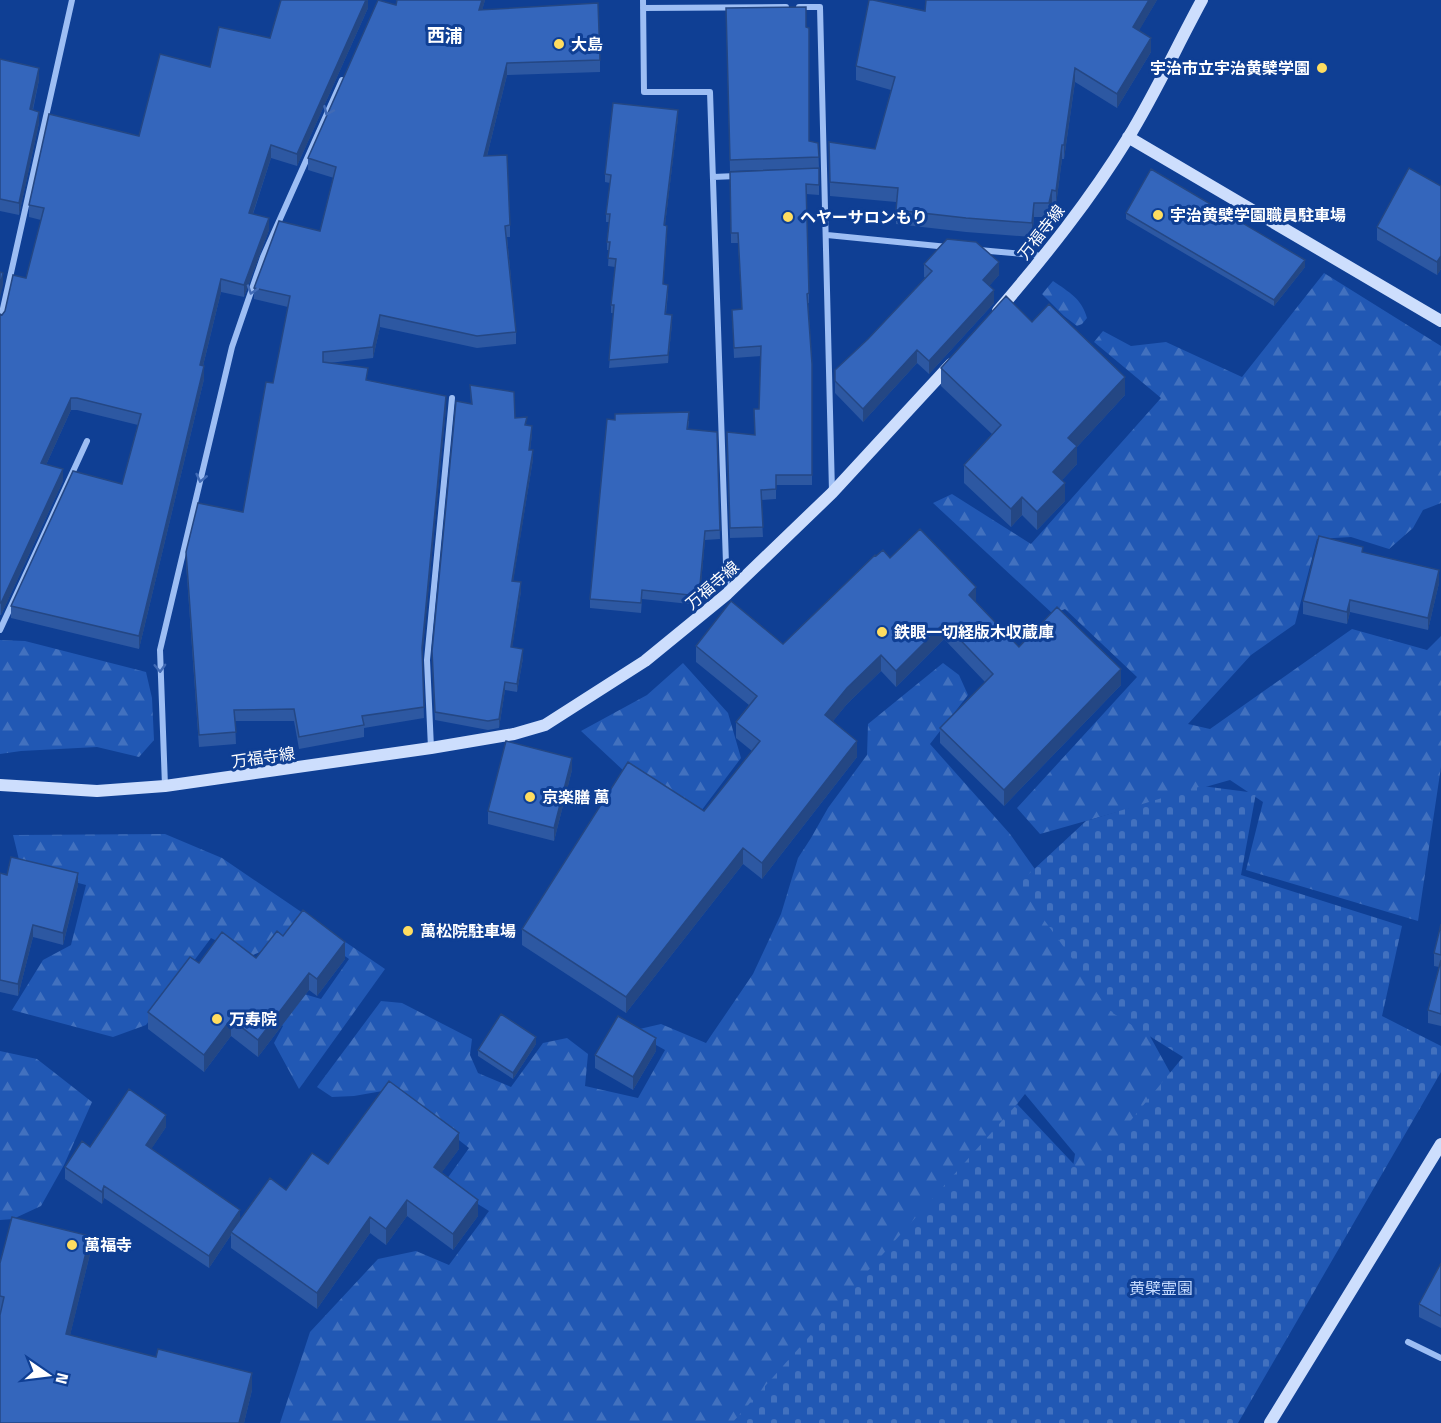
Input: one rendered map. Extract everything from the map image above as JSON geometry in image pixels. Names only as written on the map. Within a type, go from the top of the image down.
[{"type":"main road","name":"万福寺線","points":[[989,321],[1075,217],[1128,137],[1202,0]]},
{"type":"main road","points":[[1128,137],[1441,321]]},
{"type":"main road","name":"万福寺線","points":[[0,785],[97,792],[165,786],[431,748],[513,734],[545,725],[645,661],[728,594],[832,493],[959,355]]},
{"type":"main road","points":[[1270,1423],[1441,1144]]},
{"type":"street","points":[[0,322],[72,0]]},
{"type":"street","points":[[643,0],[644,92],[710,92],[728,594]]},
{"type":"street","points":[[643,8],[820,7],[832,493]]},
{"type":"street","points":[[165,786],[160,650],[232,347],[262,257],[347,68]]},
{"type":"street","points":[[813,174],[824,173]]},
{"type":"street","points":[[713,177],[746,176]]},
{"type":"street","points":[[827,236],[953,247]]},
{"type":"street","points":[[976,250],[1045,256]]},
{"type":"street","points":[[431,748],[427,660],[452,398]]},
{"type":"street","points":[[0,630],[87,441]]},
{"type":"street","points":[[1408,1342],[1441,1358]]},
{"type":"green space","points":[[1324,273],[1441,346],[1441,503],[1423,510],[1413,528],[1389,549],[1351,537],[1317,539],[1295,624],[1251,655],[1188,724],[1210,729],[1352,629],[1427,650],[1441,636],[1441,767],[1418,921],[1246,870],[1263,802],[1230,780],[1040,834],[1017,808],[1137,677],[1065,609],[1053,614],[933,503],[952,494],[1031,544],[1161,398],[1094,342],[1103,331],[1131,346],[1166,342],[1242,377]]},
{"type":"green space","points":[[1053,281],[1074,296],[1082,306],[1087,318],[1082,324],[1077,326],[1042,294]]},
{"type":"green space","points":[[0,640],[25,641],[146,672],[152,698],[154,740],[139,757],[97,747],[0,754]]},
{"type":"green space","points":[[683,663],[728,713],[741,758],[695,819],[625,772],[581,731],[647,695]]},
{"type":"green space","points":[[943,663],[959,675],[968,695],[930,744],[1010,834],[1136,1011],[1177,1085],[1066,1210],[1075,1154],[1025,1094],[921,1226],[801,1423],[280,1423],[310,1332],[378,1259],[416,1251],[449,1265],[489,1211],[444,1183],[469,1148],[394,1089],[354,1096],[332,1097],[317,1087],[381,1001],[402,1003],[472,1039],[470,1055],[478,1073],[511,1087],[543,1043],[567,1038],[588,1054],[585,1086],[638,1098],[665,1050],[631,1031],[661,1024],[706,1043],[753,974],[781,914],[798,858],[828,808],[867,755],[868,724]]},
{"type":"green space","name":"黄檗霊園","points":[[1202,786],[1256,793],[1241,875],[1402,926],[1382,1016],[1441,1046],[1441,1072],[1238,1423],[732,1423],[1017,1104],[1085,1176],[1183,1057],[1111,1012],[1018,884],[1086,821]]},
{"type":"green space","points":[[165,834],[222,858],[385,969],[299,1089],[274,1043],[283,1026],[265,1013],[294,991],[321,999],[349,959],[300,924],[284,942],[248,957],[211,938],[146,1025],[113,1037],[12,1010],[43,960],[71,945],[86,885],[21,868],[13,835]]},
{"type":"green space","points":[[0,1051],[37,1059],[92,1102],[64,1165],[41,1206],[13,1219],[0,1220]]},
{"type":"building","points":[[281,0],[366,0],[297,154],[271,145],[249,213],[269,218],[244,285],[221,279],[200,365],[204,366],[139,636],[11,606],[73,471],[122,484],[141,414],[77,398],[71,398],[41,463],[63,469],[0,603],[0,314],[2,315],[5,311],[13,275],[26,278],[44,208],[29,205],[49,114],[139,136],[160,54],[210,67],[219,27],[270,38]]},
{"type":"building","points":[[378,0],[396,5],[397,0],[482,0],[479,10],[598,3],[600,60],[507,63],[484,156],[507,155],[510,225],[505,226],[516,332],[477,336],[380,315],[373,347],[323,352],[323,362],[368,368],[366,380],[446,396],[422,648],[424,707],[362,716],[364,725],[299,737],[294,709],[234,710],[236,732],[199,735],[186,552],[198,503],[243,512],[266,382],[273,383],[290,296],[254,288],[279,221],[320,231],[336,167],[308,158]]},
{"type":"building","points":[[869,0],[925,11],[926,0],[1149,0],[1133,27],[1151,38],[1117,94],[1075,68],[1056,191],[1052,190],[1049,203],[1034,203],[1032,223],[896,210],[898,188],[830,182],[829,142],[875,149],[895,77],[856,66]]},
{"type":"building","points":[[806,7],[806,27],[809,28],[809,141],[818,143],[819,157],[730,160],[726,8]]},
{"type":"building","points":[[0,59],[39,68],[30,109],[39,112],[19,203],[0,199]]},
{"type":"building","points":[[613,103],[678,110],[664,225],[667,226],[663,284],[668,285],[665,314],[672,315],[668,355],[609,360],[614,305],[611,305],[616,259],[608,258],[610,214],[606,214],[611,175],[605,174]]},
{"type":"building","points":[[819,168],[819,185],[806,184],[809,293],[807,294],[812,364],[812,475],[776,475],[776,489],[761,490],[763,527],[730,528],[727,432],[755,435],[754,409],[759,409],[761,346],[734,348],[732,310],[742,309],[738,233],[731,233],[730,172]]},
{"type":"building","points":[[1409,168],[1441,186],[1441,256],[1437,262],[1377,227]]},
{"type":"building","points":[[1151,169],[1305,260],[1274,300],[1126,213]]},
{"type":"building","points":[[947,239],[976,242],[999,262],[983,280],[994,290],[929,361],[917,350],[863,409],[835,381],[835,370],[868,339],[932,271],[924,264]]},
{"type":"building","points":[[1006,296],[1032,322],[1049,304],[1125,377],[1068,438],[1077,446],[1053,472],[1065,483],[1037,512],[1022,497],[1011,509],[964,465],[1001,425],[941,368]]},
{"type":"building","points":[[470,385],[514,392],[515,418],[527,417],[525,425],[532,426],[529,450],[533,450],[512,581],[521,582],[511,647],[523,649],[517,684],[505,682],[499,719],[488,721],[435,712],[432,651],[456,401],[472,404]]},
{"type":"building","points":[[689,412],[687,429],[717,432],[720,530],[705,531],[699,596],[642,590],[641,603],[590,599],[607,419],[615,420],[615,414]]},
{"type":"building","points":[[920,529],[976,587],[969,595],[1019,647],[1057,607],[1121,669],[1004,790],[940,728],[993,674],[944,623],[896,671],[881,655],[847,688],[825,715],[857,741],[762,863],[743,848],[626,997],[522,929],[628,762],[704,811],[760,741],[736,722],[757,696],[696,646],[731,601],[783,644],[875,555],[883,550],[890,558]]},
{"type":"building","points":[[1319,536],[1363,547],[1362,552],[1439,570],[1428,618],[1350,600],[1347,612],[1303,601]]},
{"type":"building","points":[[506,741],[572,758],[554,828],[488,811]]},
{"type":"building","points":[[11,857],[78,873],[63,933],[33,925],[18,984],[0,980],[0,873],[7,875]]},
{"type":"building","points":[[303,910],[345,942],[317,979],[309,973],[258,1040],[231,1019],[204,1055],[148,1012],[190,957],[199,963],[222,932],[256,958],[277,931],[283,936]]},
{"type":"building","points":[[1441,924],[1441,955],[1434,953]]},
{"type":"building","points":[[1441,960],[1441,1014],[1428,1010]]},
{"type":"building","points":[[501,1014],[536,1037],[513,1073],[478,1050]]},
{"type":"building","points":[[618,1016],[656,1038],[633,1077],[595,1055]]},
{"type":"building","points":[[389,1081],[459,1133],[434,1167],[478,1200],[453,1234],[407,1200],[386,1229],[370,1217],[317,1293],[231,1232],[270,1178],[286,1190],[312,1153],[328,1164]]},
{"type":"building","points":[[129,1089],[166,1115],[146,1145],[240,1210],[209,1256],[104,1186],[102,1192],[65,1167],[82,1141],[90,1147]]},
{"type":"building","points":[[12,1217],[90,1236],[66,1334],[156,1357],[158,1349],[252,1373],[239,1423],[0,1423],[0,1315],[4,1297],[0,1296],[0,1263]]},
{"type":"building","points":[[1441,1263],[1441,1316],[1419,1304]]},
{"type":"place","name":"大島","points":[[559,44]]},
{"type":"place","name":"宇治市立宇治黄檗学園","points":[[1322,68]]},
{"type":"place","name":"宇治黄檗学園職員駐車場","points":[[1158,215]]},
{"type":"place","name":"ヘヤーサロンもり","points":[[788,217]]},
{"type":"place","name":"鉄眼一切経版木収蔵庫","points":[[882,632]]},
{"type":"place","name":"京楽膳 萬","points":[[530,797]]},
{"type":"place","name":"萬松院駐車場","points":[[408,931]]},
{"type":"place","name":"万寿院","points":[[217,1019]]},
{"type":"place","name":"萬福寺","points":[[72,1245]]},
{"type":"district","name":"西浦","points":[[445,35]]}]
